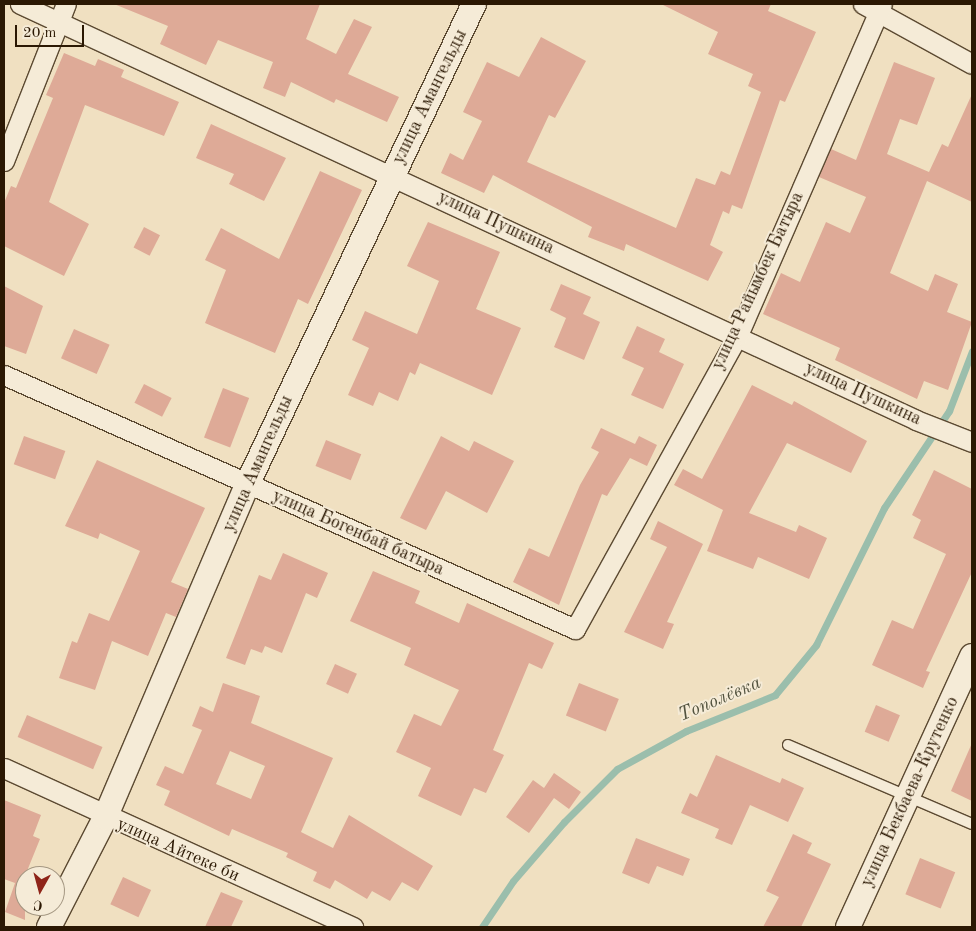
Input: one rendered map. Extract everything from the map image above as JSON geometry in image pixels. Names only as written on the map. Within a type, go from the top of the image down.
[{"type":"street","name":"улица Пушкина","points":[[20,4],[738,335],[916,420],[972,442]]},
{"type":"street","points":[[4,161],[66,4]]},
{"type":"street","name":"улица Амангельды","points":[[50,927],[105,818],[247,485],[474,4]]},
{"type":"street","points":[[874,7],[972,64]]},
{"type":"street","name":"улица Райымбек Батыра","points":[[575,629],[738,335],[874,7]]},
{"type":"street","name":"улица Богенбай батыра","points":[[4,375],[247,485],[575,629]]},
{"type":"street","name":"улица Бекбаева-Крутенко","points":[[848,927],[972,656]]},
{"type":"street","name":"улица Айтеке би","points":[[4,768],[105,818],[353,927]]},
{"type":"lane","points":[[788,745],[972,824]]},
{"type":"building","points":[[114,4],[320,4],[306,39],[336,54],[354,19],[372,27],[348,74],[399,97],[387,122],[336,99],[334,103],[291,82],[285,97],[263,88],[273,62],[218,40],[206,65],[160,44],[168,26]]},
{"type":"building","points":[[661,4],[771,4],[768,11],[816,32],[785,102],[780,100],[742,209],[732,205],[729,214],[723,211],[710,245],[723,252],[708,281],[626,244],[624,251],[588,237],[592,227],[493,175],[484,193],[441,173],[450,153],[463,160],[482,121],[463,112],[487,62],[519,77],[541,37],[586,61],[555,118],[549,115],[527,162],[676,228],[696,178],[715,185],[721,171],[730,175],[761,92],[748,86],[753,74],[708,54],[718,32]]},
{"type":"building","points":[[64,53],[95,66],[98,59],[124,70],[121,77],[179,102],[164,136],[85,105],[49,202],[89,224],[64,276],[4,246],[4,203],[11,186],[16,188],[53,98],[46,95]]},
{"type":"building","points":[[894,62],[935,78],[917,125],[900,119],[887,154],[929,172],[942,144],[948,147],[972,94],[972,202],[927,181],[890,273],[928,291],[935,274],[958,284],[947,312],[972,322],[948,390],[924,381],[917,399],[835,360],[840,348],[763,314],[781,273],[800,282],[826,222],[850,233],[866,197],[819,177],[831,149],[856,160]]},
{"type":"building","points":[[211,124],[286,158],[264,201],[229,184],[234,174],[196,158]]},
{"type":"building","points":[[320,171],[362,190],[308,304],[298,299],[275,353],[205,323],[226,270],[205,260],[221,228],[279,259]]},
{"type":"building","points":[[428,222],[500,252],[476,309],[521,328],[492,395],[420,363],[415,375],[410,372],[398,401],[379,392],[373,406],[348,395],[369,348],[352,340],[365,311],[417,334],[439,281],[407,266]]},
{"type":"building","points":[[144,227],[160,235],[150,256],[134,247]]},
{"type":"building","points":[[561,284],[591,297],[583,314],[600,322],[584,360],[554,347],[566,318],[550,310]]},
{"type":"building","points":[[4,286],[43,306],[26,354],[4,346]]},
{"type":"building","points":[[637,326],[665,339],[659,352],[684,364],[663,409],[631,395],[644,368],[622,358]]},
{"type":"building","points":[[74,329],[110,345],[97,374],[61,358]]},
{"type":"building","points":[[144,384],[172,398],[162,417],[134,403]]},
{"type":"building","points":[[752,385],[792,405],[794,401],[867,441],[851,473],[787,443],[749,513],[796,532],[799,525],[827,538],[809,579],[758,557],[753,569],[707,551],[723,510],[674,485],[683,469],[702,479]]},
{"type":"building","points":[[223,388],[249,398],[230,448],[204,437]]},
{"type":"building","points":[[601,428],[635,444],[639,436],[657,445],[647,466],[630,458],[607,496],[602,494],[559,605],[513,582],[529,548],[549,557],[580,485],[599,452],[591,448]]},
{"type":"building","points":[[24,436],[65,451],[55,479],[14,464]]},
{"type":"building","points":[[441,436],[469,451],[474,441],[514,461],[487,513],[446,491],[426,530],[400,518]]},
{"type":"building","points":[[326,440],[361,454],[351,480],[316,466]]},
{"type":"building","points":[[97,460],[205,508],[171,582],[188,589],[176,617],[166,613],[148,656],[112,641],[95,690],[59,678],[72,641],[77,643],[89,613],[109,621],[140,551],[100,533],[98,539],[65,526]]},
{"type":"building","points":[[934,470],[972,489],[972,572],[926,671],[930,672],[923,688],[872,665],[892,620],[913,629],[946,554],[913,538],[921,520],[912,515]]},
{"type":"building","points":[[658,521],[703,544],[667,622],[674,624],[663,649],[624,632],[667,547],[650,539]]},
{"type":"building","points":[[283,553],[328,573],[317,598],[306,593],[282,653],[265,646],[262,653],[251,649],[245,665],[226,658],[259,575],[271,580]]},
{"type":"building","points":[[373,571],[420,591],[415,603],[459,623],[467,603],[554,643],[542,669],[529,663],[493,750],[504,755],[486,793],[474,788],[461,816],[418,796],[431,768],[396,752],[414,714],[441,726],[459,690],[404,665],[411,648],[350,621]]},
{"type":"building","points":[[335,664],[357,674],[348,694],[326,684]]},
{"type":"building","points":[[223,683],[260,696],[251,723],[333,758],[301,832],[333,848],[349,815],[433,866],[418,891],[402,882],[390,901],[372,891],[367,899],[335,880],[330,889],[313,881],[317,872],[286,857],[288,853],[232,829],[229,836],[164,805],[170,791],[156,785],[165,766],[183,774],[202,730],[192,726],[200,706],[213,712]],"holes":[[[230,751],[265,766],[251,799],[216,784]]]},
{"type":"building","points":[[579,683],[619,699],[606,732],[566,715]]},
{"type":"building","points":[[876,705],[900,715],[889,742],[865,732]]},
{"type":"building","points":[[27,715],[102,747],[93,769],[18,737]]},
{"type":"building","points":[[972,743],[972,801],[951,791]]},
{"type":"building","points":[[716,755],[780,783],[782,778],[804,788],[788,822],[750,805],[732,845],[715,838],[719,829],[681,813],[690,793],[697,797]]},
{"type":"building","points":[[554,773],[581,792],[569,809],[554,798],[529,833],[506,817],[533,780],[544,788]]},
{"type":"building","points":[[4,800],[41,815],[33,836],[40,839],[29,866],[15,866],[15,883],[4,879]]},
{"type":"building","points":[[793,834],[812,843],[807,853],[831,864],[801,927],[763,927],[779,897],[766,891]]},
{"type":"building","points":[[636,838],[690,859],[683,876],[657,866],[649,884],[622,873]]},
{"type":"building","points":[[920,858],[955,872],[941,908],[905,894]]},
{"type":"building","points":[[123,877],[151,890],[138,917],[110,904]]},
{"type":"building","points":[[15,883],[15,916],[5,912]]},
{"type":"building","points":[[221,892],[243,901],[231,927],[205,927]]},
{"type":"building","points":[[15,916],[25,916],[25,920]]},
{"type":"waterway","name":"Тополёвка","points":[[482,927],[513,881],[564,822],[617,769],[686,731],[775,695],[816,645],[884,508],[949,411],[972,351]]}]
